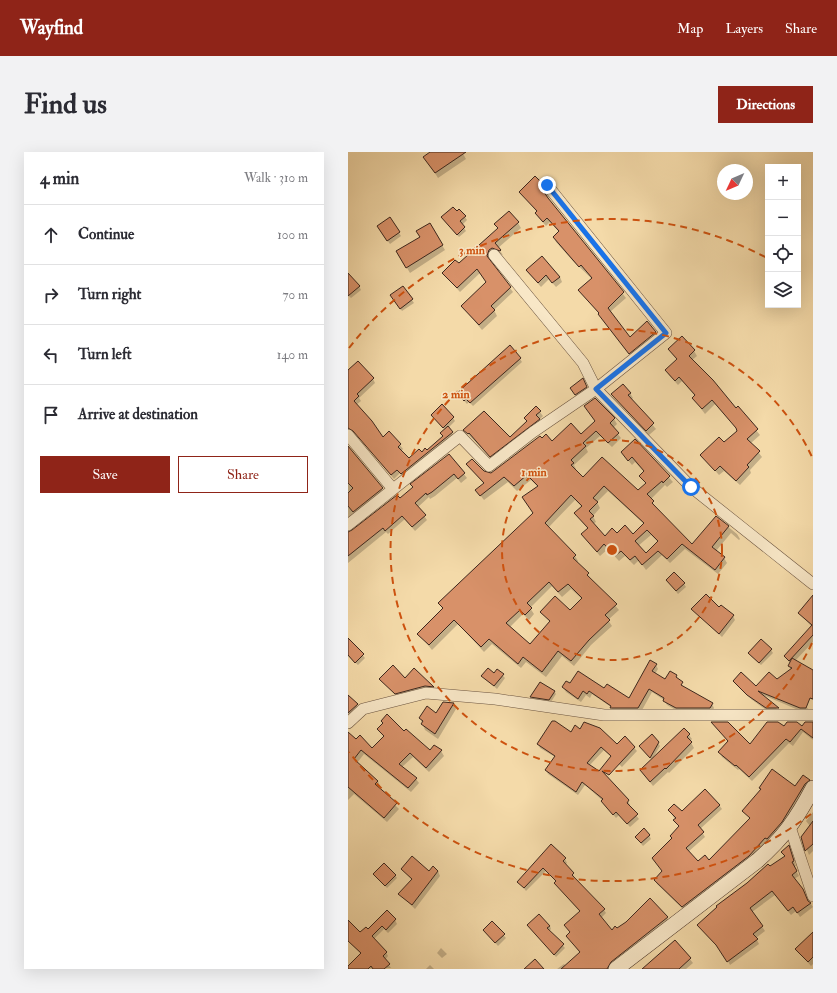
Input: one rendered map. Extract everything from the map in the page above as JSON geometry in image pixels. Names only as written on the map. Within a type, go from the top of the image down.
[{"type":"main road","points":[[616,969],[757,861],[779,841],[797,818],[813,788]]},
{"type":"street","points":[[348,525],[460,436],[489,466],[533,432],[596,389],[666,333],[547,185]]},
{"type":"street","points":[[494,255],[583,363],[596,389],[691,487],[813,584]]},
{"type":"street","points":[[348,436],[393,489]]},
{"type":"street","points":[[348,723],[363,709],[426,693],[495,699],[604,716],[813,715]]},
{"type":"street","points":[[790,827],[813,896]]},
{"type":"building","points":[[430,152],[466,152],[435,173],[423,157]]},
{"type":"building","points":[[535,176],[541,182],[540,186],[548,198],[624,292],[608,308],[630,337],[647,321],[656,332],[629,354],[598,314],[599,313],[578,290],[592,278],[581,265],[579,267],[553,237],[559,231],[547,218],[543,222],[535,213],[537,211],[519,192]]},
{"type":"building","points":[[453,207],[457,211],[459,209],[466,216],[460,221],[465,227],[457,235],[441,217]]},
{"type":"building","points":[[509,211],[519,222],[495,243],[501,250],[492,248],[489,250],[487,256],[511,287],[491,306],[495,310],[479,325],[461,306],[486,282],[477,269],[457,288],[442,273],[455,260],[459,263],[498,228],[494,224]]},
{"type":"building","points":[[390,217],[400,232],[387,241],[377,226]]},
{"type":"building","points":[[430,223],[443,245],[406,268],[396,251],[420,237],[416,231]]},
{"type":"building","points":[[542,256],[560,277],[552,283],[546,275],[538,283],[526,270]]},
{"type":"building","points":[[348,273],[360,286],[348,296]]},
{"type":"building","points":[[403,286],[413,299],[400,309],[390,295]]},
{"type":"building","points":[[682,336],[695,350],[689,356],[713,380],[736,408],[738,406],[758,429],[747,439],[760,451],[747,465],[749,467],[736,481],[720,466],[715,471],[700,455],[719,437],[724,442],[737,431],[736,428],[712,400],[702,409],[692,398],[695,395],[679,377],[675,381],[665,370],[677,359],[668,349]]},
{"type":"building","points":[[510,345],[521,358],[470,403],[466,399],[464,401],[457,393]]},
{"type":"building","points":[[358,361],[374,378],[357,394],[359,396],[354,401],[372,421],[383,437],[389,431],[401,444],[398,447],[409,458],[419,449],[422,452],[425,448],[427,450],[443,436],[440,433],[448,426],[453,432],[401,474],[397,470],[391,475],[353,431],[348,428],[348,370]]},
{"type":"building","points":[[583,378],[587,387],[575,395],[570,388]]},
{"type":"building","points":[[623,384],[631,393],[628,395],[654,423],[646,431],[611,394]]},
{"type":"building","points":[[595,398],[615,418],[610,423],[619,433],[608,443],[596,431],[583,443],[586,446],[571,460],[574,463],[571,465],[583,477],[602,457],[638,490],[646,483],[639,476],[644,471],[632,457],[628,461],[621,452],[635,439],[670,476],[647,494],[654,501],[652,503],[692,544],[716,516],[729,526],[712,547],[725,557],[715,570],[682,544],[667,559],[658,551],[642,565],[635,556],[630,560],[621,551],[615,556],[604,544],[597,552],[581,534],[588,528],[574,513],[582,506],[571,495],[545,523],[576,555],[573,558],[589,573],[587,575],[617,604],[605,615],[610,620],[589,640],[571,661],[558,651],[542,672],[523,657],[518,664],[489,639],[481,647],[454,620],[429,645],[417,634],[443,608],[438,603],[533,513],[522,497],[538,486],[527,475],[514,486],[504,477],[480,496],[475,490],[484,483],[466,464],[472,459],[484,471],[491,473],[540,436],[542,438],[546,434],[552,441],[571,423],[581,434],[595,421],[584,406]],"holes":[[[604,486],[644,523],[633,534],[625,525],[617,533],[612,528],[605,536],[590,519],[594,516],[589,511],[598,502],[593,498]],[[647,530],[658,541],[646,553],[635,541]],[[549,582],[558,592],[568,584],[582,598],[570,610],[555,596],[540,612],[550,621],[530,644],[506,623],[520,610],[525,615],[532,608],[527,603]]]},
{"type":"building","points":[[442,404],[454,417],[443,428],[431,415]]},
{"type":"building","points":[[536,406],[541,411],[536,415],[540,419],[490,457],[469,433],[468,434],[463,430],[484,411],[510,437],[527,421],[524,418]]},
{"type":"building","points":[[348,446],[383,488],[353,512],[348,506],[348,493],[353,488],[348,483]]},
{"type":"building","points":[[449,454],[465,473],[458,479],[454,474],[432,492],[427,495],[426,493],[415,503],[426,515],[412,527],[402,516],[385,531],[383,528],[348,556],[348,532],[397,495],[400,498],[413,487],[410,484]]},
{"type":"building","points":[[674,572],[685,583],[676,591],[666,580]]},
{"type":"building","points":[[706,594],[719,607],[721,605],[734,615],[719,634],[691,609]]},
{"type":"building","points":[[813,595],[813,635],[789,661],[784,656],[812,625],[798,613]]},
{"type":"building","points":[[348,638],[364,654],[355,663],[348,655]]},
{"type":"building","points":[[761,639],[772,649],[759,663],[748,653]]},
{"type":"building","points":[[792,658],[813,670],[813,699],[810,698],[806,708],[800,708],[758,691],[779,708],[766,708],[747,695],[733,681],[741,672],[756,686],[769,672],[777,679],[792,668],[788,666]]},
{"type":"building","points":[[650,660],[657,664],[652,671],[665,679],[670,671],[677,675],[676,677],[683,682],[681,685],[713,703],[710,708],[676,708],[663,701],[664,698],[649,689],[638,708],[610,708],[611,706],[589,691],[587,694],[583,691],[578,699],[562,687],[566,681],[570,683],[578,671],[604,688],[607,684],[629,698]]},
{"type":"building","points":[[393,665],[405,678],[414,668],[434,687],[425,686],[395,694],[379,679]]},
{"type":"building","points":[[488,668],[494,673],[497,669],[504,674],[494,686],[481,676]]},
{"type":"building","points":[[540,682],[555,691],[549,700],[530,697]]},
{"type":"building","points":[[348,695],[358,704],[348,713]]},
{"type":"building","points":[[443,702],[454,703],[435,734],[421,724],[423,721],[419,718],[427,706],[436,713]]},
{"type":"building","points":[[387,714],[404,731],[406,729],[430,750],[434,745],[442,750],[426,768],[410,753],[399,764],[417,778],[408,788],[361,750],[354,759],[378,781],[375,784],[397,803],[384,818],[348,787],[348,732],[356,739],[360,735],[372,748],[384,736],[377,729],[383,723],[381,721]]},
{"type":"building","points":[[552,721],[555,721],[571,732],[575,725],[580,729],[584,722],[600,728],[617,744],[625,736],[635,747],[609,775],[602,771],[629,800],[627,803],[638,814],[627,824],[616,812],[613,815],[601,801],[603,799],[582,782],[576,792],[545,770],[555,756],[537,744]],"holes":[[[601,747],[611,756],[599,771],[587,763]]]},
{"type":"building","points":[[711,722],[728,722],[750,744],[767,722],[778,722],[784,726],[787,722],[797,722],[802,726],[805,722],[813,722],[813,738],[801,729],[790,742],[786,739],[749,777],[718,752],[728,741]]},
{"type":"building","points":[[684,728],[690,734],[687,737],[692,742],[666,769],[665,768],[650,782],[640,770]]},
{"type":"building","points":[[652,734],[659,742],[650,758],[639,746]]},
{"type":"building","points":[[772,769],[795,786],[803,775],[810,780],[805,784],[782,822],[767,839],[765,838],[749,856],[682,907],[654,880],[662,871],[652,858],[672,838],[670,836],[679,826],[673,820],[676,818],[668,810],[674,804],[682,811],[705,789],[720,805],[698,825],[704,832],[686,848],[698,861],[705,855],[709,860],[750,818],[742,811],[761,789],[759,788]]},
{"type":"building","points":[[813,821],[813,844],[805,851],[801,837]]},
{"type":"building","points":[[644,828],[650,835],[641,843],[635,837]]},
{"type":"building","points":[[551,844],[566,858],[563,861],[574,873],[572,875],[605,909],[599,914],[612,930],[615,926],[617,928],[626,922],[650,898],[668,917],[611,962],[607,969],[561,969],[580,952],[566,936],[570,932],[564,925],[580,911],[554,883],[556,881],[543,868],[524,888],[517,882]]},
{"type":"building","points":[[789,845],[794,861],[792,862],[797,871],[792,875],[803,889],[808,901],[811,903],[797,913],[793,907],[788,911],[772,891],[750,908],[763,926],[753,934],[758,939],[727,962],[716,945],[697,925],[717,907],[716,906],[747,883],[768,864],[770,866],[785,856],[781,852]]},
{"type":"building","points":[[412,856],[429,871],[433,866],[438,871],[412,905],[398,894],[412,879],[401,869]]},
{"type":"building","points":[[384,863],[396,875],[385,886],[373,874]]},
{"type":"building","points":[[387,910],[396,919],[386,930],[382,926],[372,936],[387,952],[383,956],[390,964],[384,969],[373,969],[371,966],[368,969],[348,969],[348,966],[361,953],[348,941],[348,920],[360,932],[366,927],[368,929]]},
{"type":"building","points":[[539,914],[550,926],[547,928],[564,944],[554,955],[527,925]]},
{"type":"building","points":[[492,921],[505,934],[495,943],[483,930]]},
{"type":"building","points":[[813,932],[813,957],[808,962],[795,949]]},
{"type":"building","points":[[675,940],[691,958],[679,969],[642,969]]},
{"type":"building","points":[[535,959],[544,969],[524,969]]},
{"type":"route","points":[[547,185],[666,333],[596,389],[691,487]]}]
